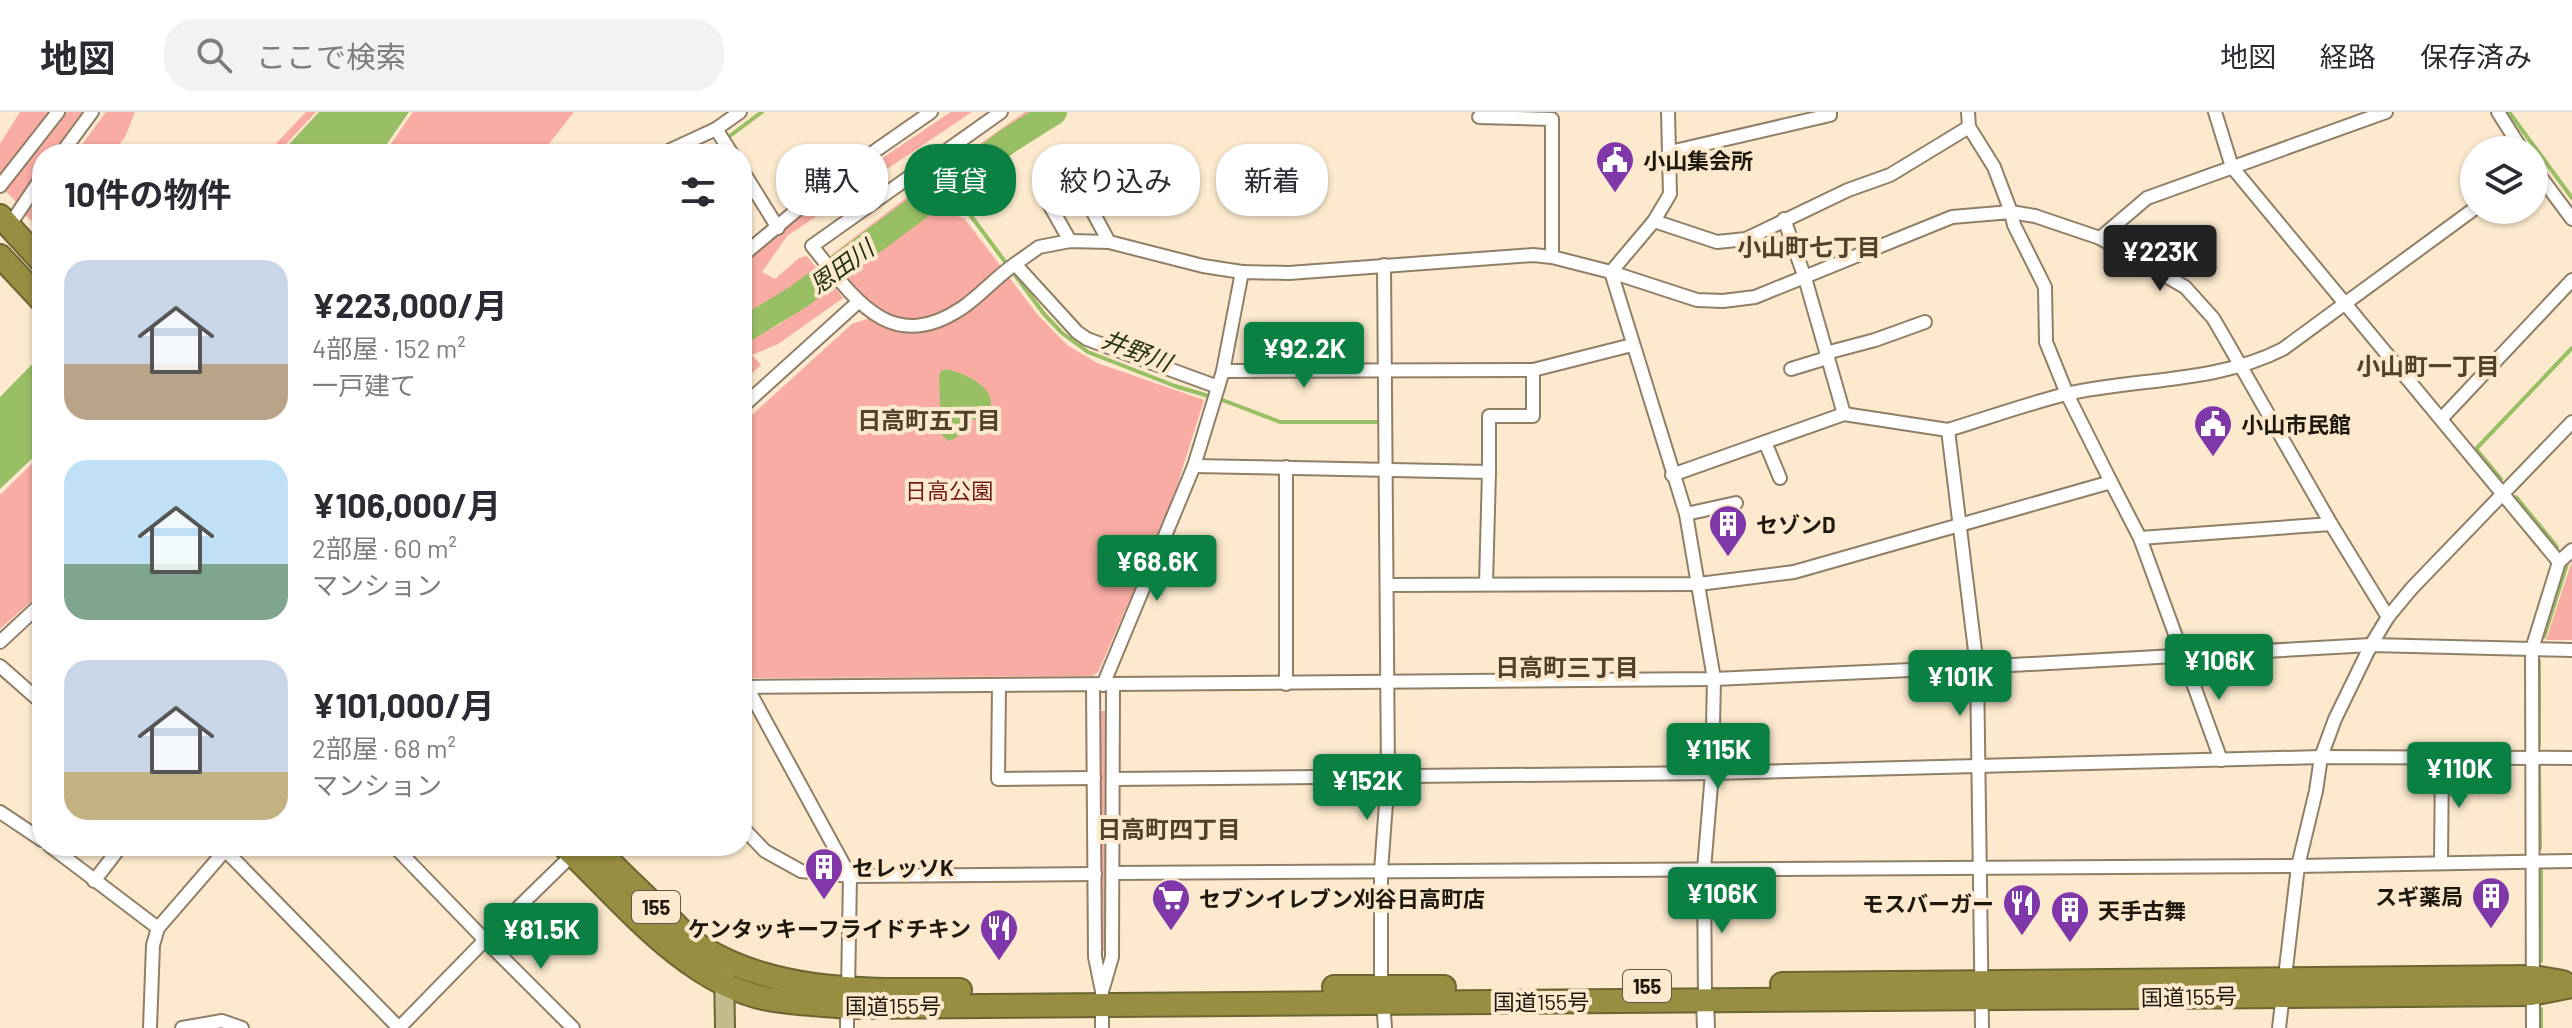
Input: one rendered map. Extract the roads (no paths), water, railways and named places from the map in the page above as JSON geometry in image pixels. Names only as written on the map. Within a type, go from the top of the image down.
[{"type":"highway","points":[[6,223],[32,251]]},
{"type":"highway","points":[[0,256],[32,290]]},
{"type":"highway","name":"国道155号","points":[[584,856],[674,952],[724,984],[767,999],[847,1008],[1102,997],[1704,994],[1726,999],[1981,990],[2572,985]]},
{"type":"highway","name":"国道155号","points":[[587,856],[644,897],[700,946],[725,960],[847,1008]]},
{"type":"main road","points":[[725,960],[725,1028]]},
{"type":"street","points":[[33,144],[58,112]]},
{"type":"street","points":[[68,144],[92,112]]},
{"type":"street","points":[[685,144],[717,130],[740,112]]},
{"type":"street","points":[[752,248],[829,183],[931,112]]},
{"type":"street","points":[[1001,112],[812,246],[853,298],[894,326],[919,326],[947,317],[1039,247],[1070,241],[1109,242],[1203,266],[1242,272],[1289,273],[1533,255],[1611,272],[1697,300],[1723,301],[1755,297],[1952,217],[2011,212],[2035,216],[2100,238],[2185,287],[2213,318],[2388,617]]},
{"type":"street","points":[[1611,272],[1654,221],[1670,194],[1668,112]]},
{"type":"street","points":[[1670,152],[1830,115],[1830,112]]},
{"type":"street","points":[[1966,112],[1969,127],[1994,167],[2014,225],[2045,287],[2046,342],[2067,394],[2140,538],[2221,760]]},
{"type":"street","points":[[2215,112],[2232,167],[2559,562]]},
{"type":"street","points":[[2100,238],[2147,198],[2386,112]]},
{"type":"street","points":[[2498,112],[2513,136]]},
{"type":"street","points":[[1479,117],[1552,116],[1552,257]]},
{"type":"street","points":[[1654,221],[1717,242],[1746,239],[1784,219],[1890,175],[1969,127]]},
{"type":"street","points":[[717,130],[726,144]]},
{"type":"street","points":[[0,186],[32,145]]},
{"type":"street","points":[[752,186],[778,228]]},
{"type":"street","points":[[2548,187],[2572,219]]},
{"type":"street","points":[[6,223],[32,190]]},
{"type":"street","points":[[1056,216],[1070,241]]},
{"type":"street","points":[[1095,216],[1109,242]]},
{"type":"street","points":[[1784,219],[1805,278],[1844,414]]},
{"type":"street","points":[[1672,475],[1844,414],[1948,430],[2067,394],[2239,366],[2263,359],[2283,349],[2460,219]]},
{"type":"street","points":[[1384,265],[1388,776],[1381,871],[1385,1028]]},
{"type":"street","points":[[1011,267],[1087,339],[1216,394]]},
{"type":"street","points":[[1102,1028],[1102,997],[1095,961],[1094,778],[1103,685],[1194,466],[1223,371],[1242,272]]},
{"type":"street","points":[[1611,272],[1686,514],[1714,679],[1712,773],[1704,869],[1706,1028]]},
{"type":"street","points":[[2442,418],[2572,280]]},
{"type":"street","points":[[752,397],[853,298]]},
{"type":"street","points":[[1791,369],[1925,322]]},
{"type":"street","points":[[1223,371],[1533,370],[1632,345]]},
{"type":"street","points":[[1486,584],[1489,416],[1533,416],[1533,370]]},
{"type":"street","points":[[2279,1028],[2298,866],[2321,757],[2335,719],[2388,617],[2447,549],[2572,422]]},
{"type":"street","points":[[1948,430],[1977,667],[1982,1028]]},
{"type":"street","points":[[1765,442],[1780,478]]},
{"type":"street","points":[[1194,466],[1489,472]]},
{"type":"street","points":[[1286,467],[1286,684]]},
{"type":"street","points":[[1387,585],[1699,584],[1794,572],[2111,482]]},
{"type":"street","points":[[1686,514],[1736,503]]},
{"type":"street","points":[[2140,538],[2331,524]]},
{"type":"street","points":[[2533,1028],[2532,649],[2559,562],[2572,550]]},
{"type":"street","points":[[0,642],[32,612]]},
{"type":"street","points":[[752,685],[1714,679],[2371,645],[2572,650]]},
{"type":"street","points":[[0,666],[32,694]]},
{"type":"street","points":[[999,685],[998,779],[1094,778]]},
{"type":"street","points":[[1102,997],[1112,957],[1113,873],[1113,779],[1103,685]]},
{"type":"street","points":[[752,701],[850,876],[847,1008]]},
{"type":"street","points":[[1113,779],[1712,773],[2321,757],[2572,758]]},
{"type":"street","points":[[2441,863],[2442,757]]},
{"type":"street","points":[[0,812],[32,833]]},
{"type":"street","points":[[752,837],[765,851],[801,871],[850,876],[1095,874]]},
{"type":"street","points":[[63,856],[158,928]]},
{"type":"street","points":[[94,881],[113,856]]},
{"type":"street","points":[[150,1028],[153,945],[158,928],[218,856]]},
{"type":"street","points":[[234,856],[399,1028],[570,856]]},
{"type":"street","points":[[404,856],[573,1028]]},
{"type":"street","points":[[1113,873],[2298,866],[2572,861]]},
{"type":"street","points":[[182,1028],[222,1021],[242,1028]]},
{"type":"waterway","points":[[719,144],[762,112]]},
{"type":"waterway","name":"恩田川","points":[[752,325],[798,297],[1008,141],[1054,112]]},
{"type":"waterway","points":[[2509,112],[2572,198]]},
{"type":"waterway","name":"井野川","points":[[971,216],[1044,314],[1062,333],[1088,352],[1280,422],[1383,422]]},
{"type":"waterway","points":[[2501,479],[2476,449],[2572,348]]},
{"type":"waterway","points":[[2516,497],[2557,547]]},
{"type":"waterway","points":[[2544,637],[2568,561]]},
{"type":"waterway","points":[[2539,661],[2539,745]]},
{"type":"waterway","points":[[2539,765],[2540,848]]},
{"type":"waterway","points":[[2541,871],[2541,961]]},
{"type":"waterway","points":[[2541,1009],[2541,1028]]},
{"type":"place","name":"小山集会所","points":[[1615,194]]},
{"type":"place","name":"小山市民館","points":[[2213,458]]},
{"type":"place","name":"セゾンD","points":[[1728,558]]},
{"type":"place","name":"セレッソK","points":[[824,901]]},
{"type":"place","name":"スギ薬局","points":[[2491,930]]},
{"type":"place","name":"セブンイレブン刈谷日高町店","points":[[1171,932]]},
{"type":"place","name":"モスバーガー","points":[[2022,937]]},
{"type":"place","name":"天手古舞","points":[[2070,944]]},
{"type":"place","name":"ケンタッキーフライドチキン","points":[[999,962]]},
{"type":"district","name":"小山町七丁目","points":[[1809,246]]},
{"type":"district","name":"小山町一丁目","points":[[2428,365]]},
{"type":"district","name":"日高町五丁目","points":[[929,419]]},
{"type":"district","name":"日高町三丁目","points":[[1567,666]]},
{"type":"district","name":"日高町四丁目","points":[[1169,828]]},
{"type":"park label","name":"日高公園","points":[[949,490]]}]
